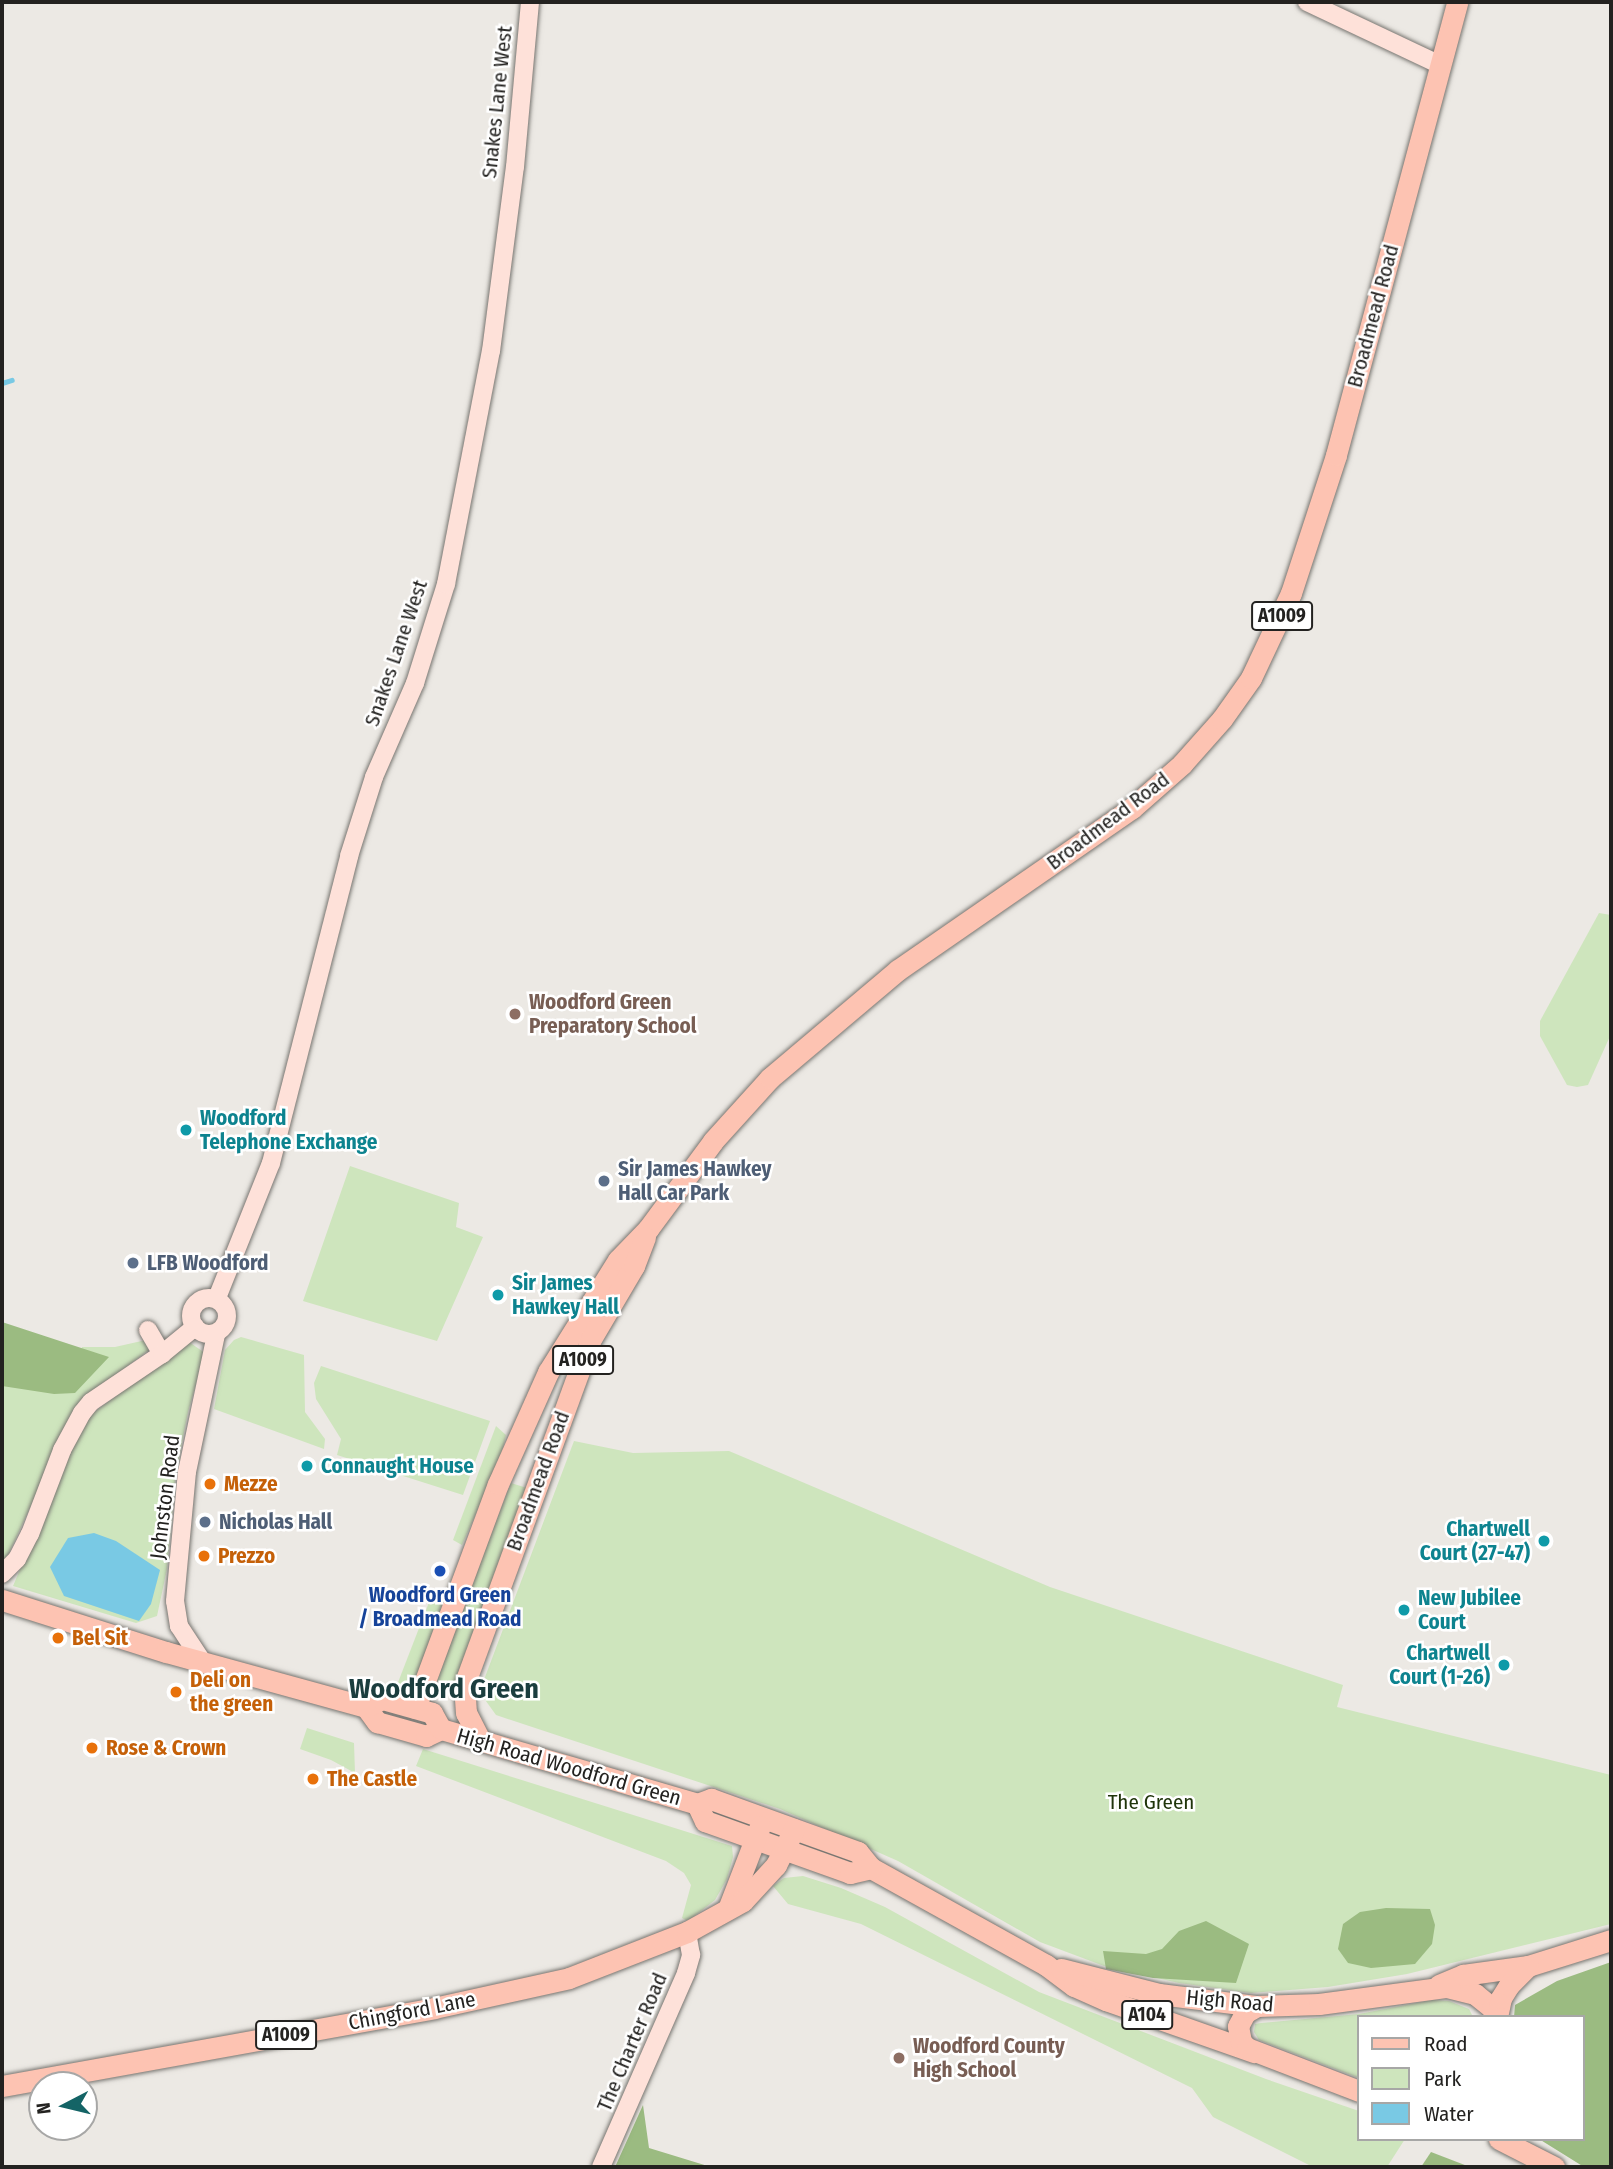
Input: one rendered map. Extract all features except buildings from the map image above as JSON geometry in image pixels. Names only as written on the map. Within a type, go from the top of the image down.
[{"type":"main road","name":"Broadmead Road","points":[[415,1708],[498,1484],[536,1395],[602,1282],[618,1260],[648,1229],[713,1141],[770,1079],[919,954],[1132,808],[1182,764],[1222,719],[1251,678],[1273,637],[1291,593],[1332,466],[1457,2]]},
{"type":"main road","name":"Broadmead Road","points":[[480,1740],[466,1713],[464,1687],[467,1676],[592,1339],[634,1266],[648,1229]]},
{"type":"main road","name":"High Road Woodford Green","points":[[2,1600],[202,1661],[366,1707],[377,1722],[426,1736],[441,1729],[697,1804],[711,1799],[858,1852],[871,1868],[1046,1965]]},
{"type":"main road","name":"High Road Woodford Green","points":[[366,1707],[382,1699],[415,1708],[432,1713],[441,1729]]},
{"type":"main road","name":"High Road Woodford Green","points":[[697,1804],[705,1821],[850,1873],[871,1868]]},
{"type":"main road","points":[[728,1909],[764,1818]]},
{"type":"main road","name":"Chingford Lane","points":[[2,2086],[535,1987],[592,1970],[687,1932],[728,1909],[764,1882],[785,1850],[794,1829]]},
{"type":"main road","points":[[1434,1988],[1462,1975],[1528,1966],[1611,1940]]},
{"type":"main road","name":"High Road","points":[[1046,1965],[1159,1994],[1257,2007],[1319,2004],[1434,1988]]},
{"type":"main road","name":"High Road","points":[[1046,1965],[1074,1986],[1106,2000],[1254,2052]]},
{"type":"main road","points":[[1498,2015],[1509,1985],[1528,1966]]},
{"type":"main road","points":[[1434,1988],[1447,1987],[1475,1994],[1492,2008],[1496,2015]]},
{"type":"main road","points":[[1254,2052],[1241,2042],[1238,2026],[1245,2012],[1257,2007]]},
{"type":"main road","name":"A104","points":[[1254,2052],[1358,2091]]},
{"type":"main road","points":[[1523,2145],[1554,2167]]},
{"type":"street","name":"Snakes Lane West","points":[[217,1298],[271,1163],[349,856],[374,777],[415,683],[446,584],[491,351],[515,167],[530,2]]},
{"type":"street","points":[[1307,2],[1440,65]]},
{"type":"street","points":[[217,1298],[224,1304],[228,1315],[226,1324],[216,1334],[206,1334],[195,1327],[191,1316],[193,1306],[201,1299],[217,1298]]},
{"type":"street","points":[[2,1574],[17,1559],[30,1534],[62,1450],[82,1413],[91,1402],[162,1354],[195,1327]]},
{"type":"street","points":[[148,1330],[162,1354]]},
{"type":"street","name":"Johnston Road","points":[[202,1661],[179,1626],[175,1601],[187,1472],[216,1334]]},
{"type":"street","name":"The Charter Road","points":[[601,2167],[686,1973],[691,1955],[687,1932]]},
{"type":"green space","points":[[1599,913],[1611,915],[1611,1034],[1588,1085],[1577,1087],[1567,1085],[1540,1036],[1540,1021]]},
{"type":"green space","points":[[350,1166],[459,1203],[456,1227],[483,1237],[437,1341],[303,1301]]},
{"type":"green space","points":[[2,1322],[109,1357],[75,1393],[54,1394],[2,1386]]},
{"type":"green space","points":[[241,1337],[304,1355],[305,1412],[325,1439],[324,1449],[214,1409],[225,1350]]},
{"type":"green space","points":[[146,1340],[149,1350],[79,1402],[9,1553],[2,1562],[2,1360],[79,1357],[82,1347],[115,1347]]},
{"type":"green space","points":[[189,1342],[205,1353],[188,1412],[176,1473],[167,1569],[157,1616],[136,1623],[13,1586],[79,1431],[89,1416]]},
{"type":"green space","points":[[321,1366],[490,1421],[463,1495],[337,1455],[341,1439],[316,1399],[314,1383]]},
{"type":"green space","points":[[496,1426],[506,1435],[501,1457],[462,1545],[453,1540]]},
{"type":"green space","name":"The Green","points":[[574,1441],[633,1453],[729,1451],[1050,1587],[1343,1685],[1337,1707],[1611,1775],[1611,1924],[1407,1974],[1328,1987],[1251,1993],[1179,1983],[1104,1966],[1040,1942],[898,1861],[780,1809],[496,1715],[483,1697],[482,1685]]},
{"type":"green space","points":[[511,1483],[527,1488],[457,1688],[434,1680]]},
{"type":"green space","points":[[437,1589],[445,1596],[413,1688],[397,1685],[433,1592]]},
{"type":"green space","points":[[307,1728],[354,1743],[355,1773],[331,1760],[300,1749]]},
{"type":"green space","points":[[423,1749],[732,1846],[733,1857],[727,1879],[715,1900],[688,1921],[682,1918],[691,1885],[684,1873],[666,1861],[416,1766]]},
{"type":"green space","points":[[803,1876],[841,1888],[885,1907],[1039,1992],[1266,2079],[1358,2111],[1358,2141],[1404,2141],[1387,2167],[1313,2167],[1213,2117],[1192,2088],[861,1924],[788,1904],[773,1886],[784,1878]]},
{"type":"green space","points":[[1386,1908],[1430,1909],[1435,1925],[1432,1944],[1415,1964],[1371,1968],[1348,1963],[1338,1949],[1343,1924],[1360,1912]]},
{"type":"green space","points":[[1206,1921],[1249,1944],[1236,1983],[1153,1978],[1106,1969],[1103,1951],[1146,1954],[1162,1949],[1179,1931]]},
{"type":"green space","points":[[1611,1962],[1611,2167],[1584,2167],[1542,2141],[1585,2141],[1585,2015],[1514,2015],[1515,2005],[1557,1981]]},
{"type":"green space","points":[[1432,2000],[1449,2001],[1469,2009],[1472,2015],[1358,2015],[1358,2078],[1259,2040],[1254,2032],[1255,2024],[1359,2014]]},
{"type":"green space","points":[[643,2105],[649,2148],[711,2167],[615,2167]]},
{"type":"green space","points":[[1431,2152],[1470,2167],[1421,2167]]},
{"type":"water","points":[[94,1533],[116,1541],[160,1570],[151,1604],[139,1621],[64,1596],[50,1567],[68,1538]]},
{"type":"waterway","points":[[2,383],[12,380]]},
{"type":"place","name":"Woodford Green Preparatory School","points":[[515,1014]]},
{"type":"place","name":"Woodford Telephone Exchange","points":[[186,1130]]},
{"type":"place","name":"Sir James Hawkey Hall Car Park","points":[[604,1181]]},
{"type":"place","name":"LFB Woodford","points":[[133,1263]]},
{"type":"place","name":"Sir James Hawkey Hall","points":[[498,1295]]},
{"type":"place","name":"Connaught House","points":[[307,1466]]},
{"type":"place","name":"Mezze","points":[[210,1484]]},
{"type":"place","name":"Nicholas Hall","points":[[205,1522]]},
{"type":"place","name":"Chartwell Court (27-47)","points":[[1544,1541]]},
{"type":"place","name":"Prezzo","points":[[204,1556]]},
{"type":"place","name":"Woodford Green / Broadmead Road","points":[[440,1571]]},
{"type":"place","name":"New Jubilee Court","points":[[1404,1610]]},
{"type":"place","name":"Bel Sit","points":[[58,1638]]},
{"type":"place","name":"Chartwell Court (1-26)","points":[[1504,1665]]},
{"type":"place","name":"Deli on the green","points":[[176,1692]]},
{"type":"place","name":"Rose & Crown","points":[[92,1748]]},
{"type":"place","name":"The Castle","points":[[313,1779]]},
{"type":"place","name":"Woodford County High School","points":[[899,2058]]},
{"type":"district","name":"Woodford Green","points":[[444,1689]]}]
